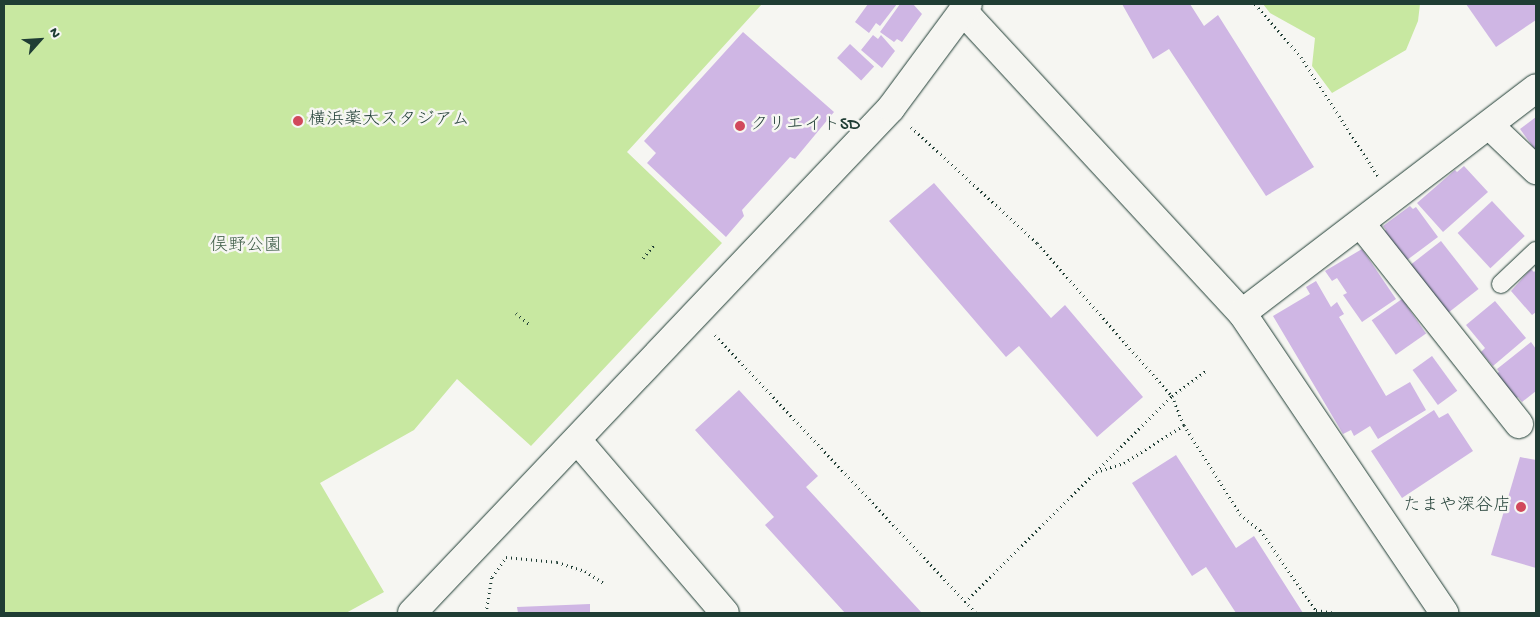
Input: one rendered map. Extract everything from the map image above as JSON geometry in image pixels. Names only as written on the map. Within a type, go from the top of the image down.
[{"type":"street","points":[[412,613],[578,441],[891,108],[965,7],[1242,313],[1444,613]]},
{"type":"street","points":[[1242,313],[1490,126],[1536,88]]},
{"type":"street","points":[[1490,126],[1536,170]]},
{"type":"street","points":[[1361,224],[1519,424]]},
{"type":"street","points":[[578,441],[725,613]]},
{"type":"lane","points":[[1501,284],[1536,250]]},
{"type":"path","points":[[1255,4],[1301,57],[1393,199]]},
{"type":"path","points":[[891,108],[1037,243],[1172,396],[1184,425],[1240,514],[1260,530],[1316,610],[1334,613]]},
{"type":"path","points":[[643,258],[654,246]]},
{"type":"path","points":[[516,314],[529,324]]},
{"type":"path","points":[[696,314],[976,613]]},
{"type":"path","points":[[964,602],[1172,396],[1207,370]]},
{"type":"path","points":[[1096,472],[1124,462],[1184,425]]},
{"type":"path","points":[[486,613],[492,577],[506,557],[557,562],[585,571],[605,584]]},
{"type":"path","points":[[968,613],[971,609]]},
{"type":"green space","name":"俣野公園","points":[[4,4],[762,4],[627,152],[722,243],[531,446],[457,379],[414,430],[320,483],[384,592],[346,613],[4,613]]},
{"type":"green space","points":[[1263,4],[1420,4],[1418,21],[1406,50],[1332,93],[1312,66],[1315,38],[1270,13]]},
{"type":"building","points":[[868,4],[897,4],[880,26],[876,23],[869,33],[855,22]]},
{"type":"building","points":[[900,4],[913,4],[922,14],[902,42],[897,39],[894,42],[880,32]]},
{"type":"building","points":[[1122,4],[1190,4],[1204,26],[1218,15],[1314,167],[1266,196],[1169,49],[1153,59]]},
{"type":"building","points":[[1466,4],[1536,4],[1536,20],[1496,47]]},
{"type":"building","name":"クリエイトSD","points":[[743,32],[834,112],[795,159],[790,157],[742,210],[744,216],[726,237],[647,163],[656,153],[644,141]]},
{"type":"building","points":[[873,35],[878,39],[881,35],[895,51],[882,68],[861,50]]},
{"type":"building","points":[[850,44],[874,67],[861,80],[837,58]]},
{"type":"building","points":[[1536,117],[1536,151],[1520,129]]},
{"type":"building","points":[[1464,166],[1488,192],[1443,232],[1417,203],[1455,170],[1457,172]]},
{"type":"building","points":[[934,183],[1051,318],[1065,305],[1143,397],[1097,437],[1019,346],[1006,357],[889,221]]},
{"type":"building","points":[[1492,201],[1525,236],[1490,268],[1458,233]]},
{"type":"building","points":[[1410,206],[1413,209],[1416,207],[1438,237],[1403,263],[1381,233],[1386,230],[1383,226]]},
{"type":"building","points":[[1441,241],[1479,289],[1445,316],[1407,267]]},
{"type":"building","points":[[1362,249],[1396,299],[1362,322],[1343,295],[1347,293],[1337,278],[1332,281],[1325,271]]},
{"type":"building","points":[[1531,269],[1534,272],[1536,270],[1536,312],[1532,315],[1511,291]]},
{"type":"building","points":[[1316,281],[1331,307],[1337,302],[1344,314],[1339,317],[1386,396],[1410,382],[1426,410],[1378,439],[1370,426],[1354,436],[1351,430],[1343,434],[1273,316],[1310,294],[1306,287]]},
{"type":"building","points":[[1402,299],[1426,333],[1396,355],[1372,320]]},
{"type":"building","points":[[1495,301],[1526,338],[1493,366],[1481,352],[1485,348],[1466,325]]},
{"type":"building","points":[[1531,342],[1536,349],[1536,391],[1522,402],[1518,397],[1514,400],[1495,375],[1499,372],[1497,369]]},
{"type":"building","points":[[1432,356],[1457,391],[1438,405],[1413,370]]},
{"type":"building","points":[[739,390],[818,476],[806,487],[922,613],[845,613],[765,525],[774,517],[695,430]]},
{"type":"building","points":[[1434,410],[1439,418],[1448,413],[1473,451],[1402,498],[1371,451]]},
{"type":"building","points":[[1176,455],[1236,548],[1254,536],[1303,613],[1236,613],[1206,567],[1192,576],[1132,483]]},
{"type":"building","name":"たまや深谷店","points":[[1520,457],[1536,460],[1536,568],[1491,555]]},
{"type":"building","points":[[590,604],[590,613],[518,613],[517,607]]},
{"type":"place","name":"横浜薬大スタジアム","points":[[298,121]]},
{"type":"place","name":"クリエイトSD","points":[[740,126]]},
{"type":"place","name":"たまや深谷店","points":[[1521,507]]}]
